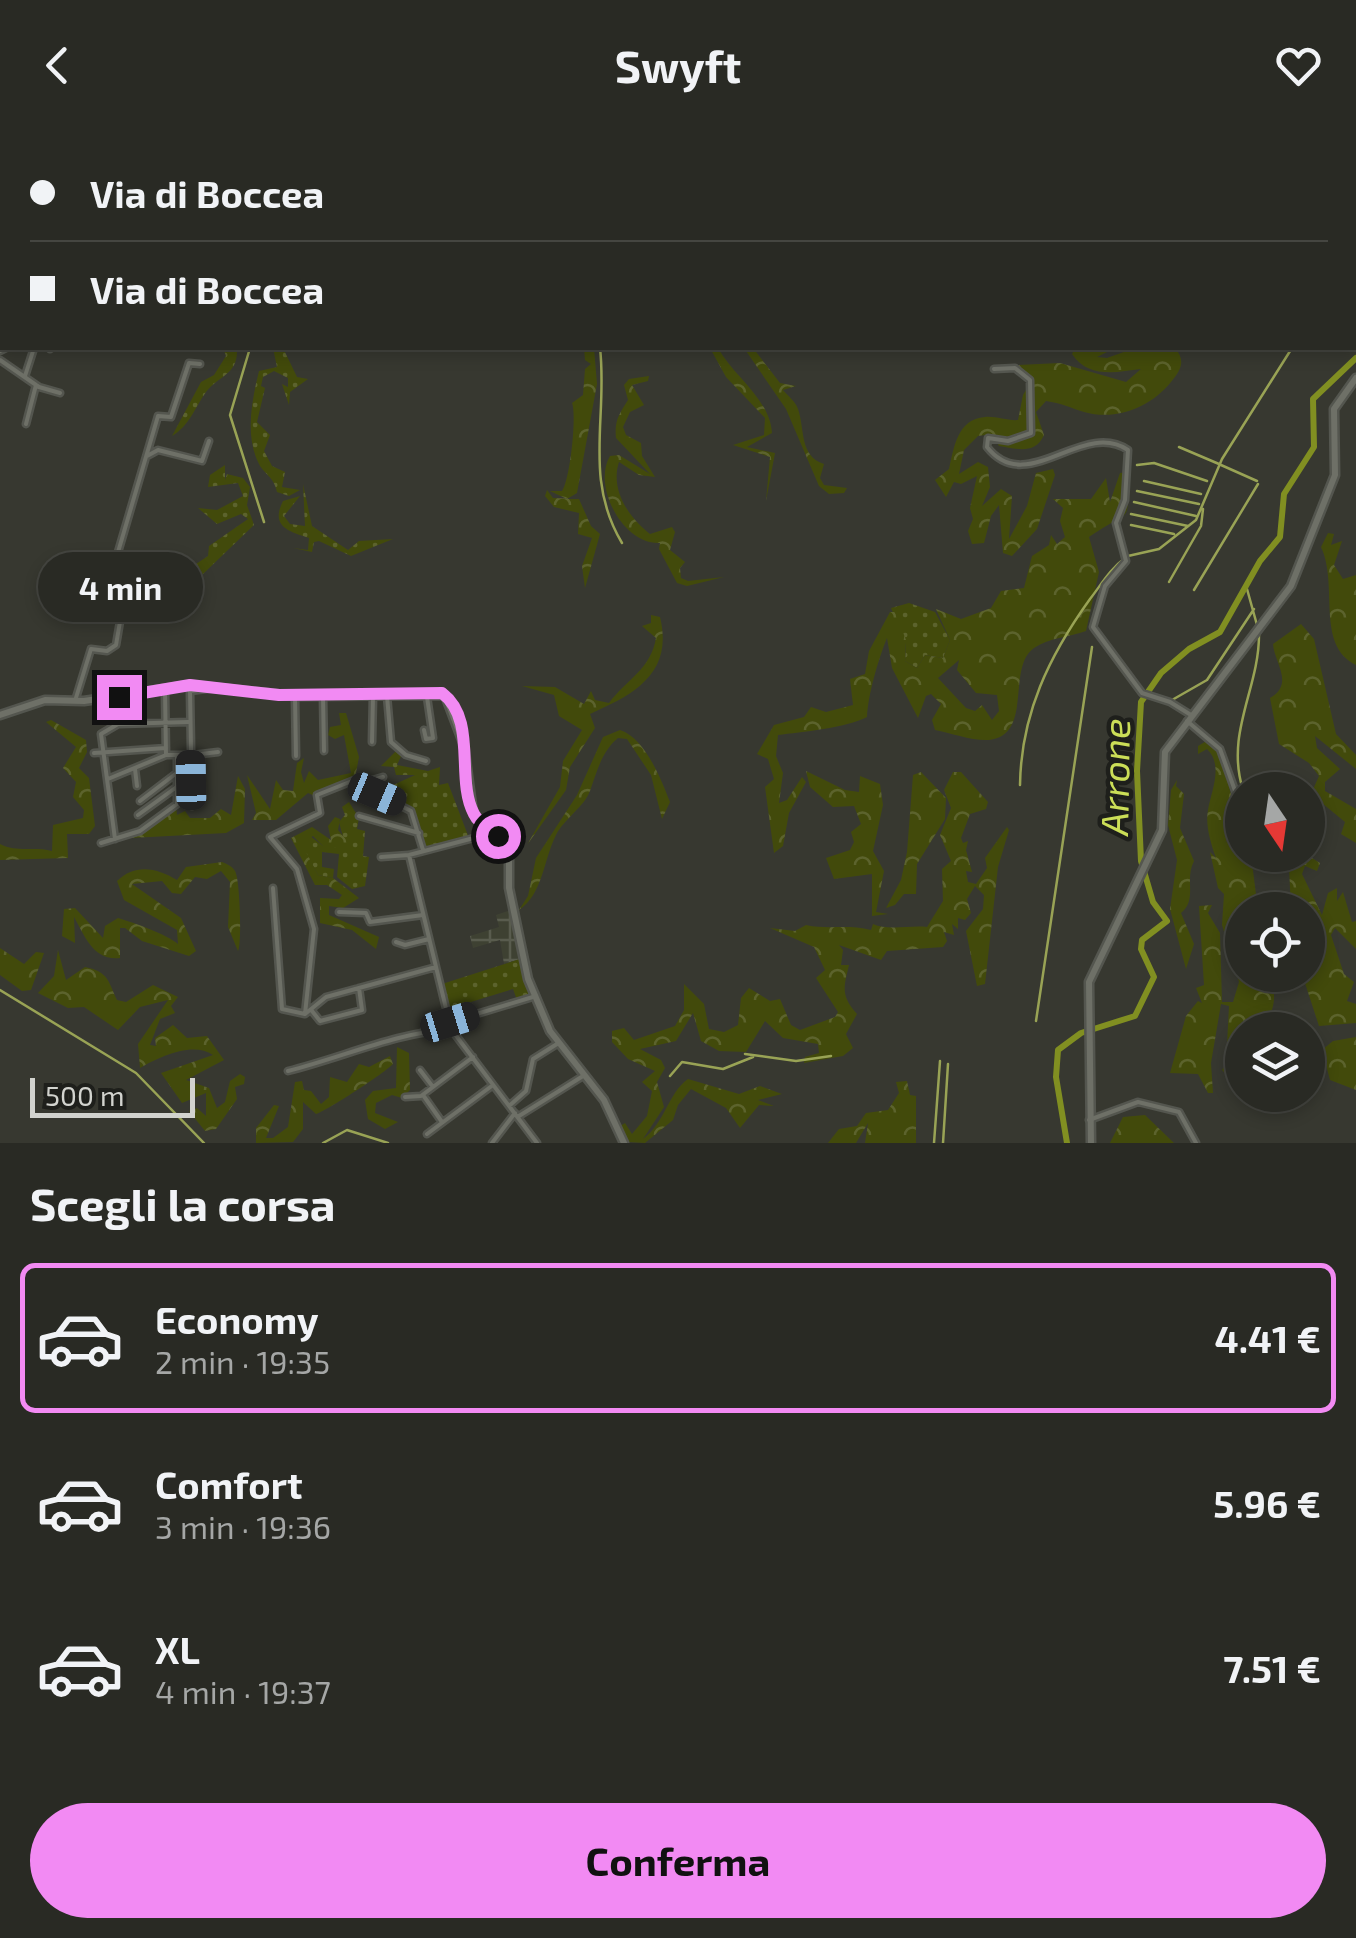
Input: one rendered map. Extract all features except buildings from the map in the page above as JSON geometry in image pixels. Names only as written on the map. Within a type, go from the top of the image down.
[{"type":"street","points":[[25,377],[33,350]]},
{"type":"street","points":[[0,360],[36,386],[60,393]]},
{"type":"street","points":[[75,702],[91,649],[106,651],[116,644],[122,610],[106,592],[158,416],[172,416],[189,364],[200,364]]},
{"type":"street","points":[[994,369],[1015,368],[1030,380],[1031,433],[1008,442],[988,438],[987,447],[998,458],[1028,466],[1074,449],[1107,444],[1123,446],[1130,454],[1125,500],[1116,523],[1126,561],[1105,586],[1092,624],[1095,634],[1144,696],[1168,701],[1220,750],[1228,772]]},
{"type":"street","points":[[1091,1143],[1091,976],[1164,820],[1164,752],[1289,589],[1336,470],[1334,409],[1356,378]]},
{"type":"street","points":[[26,424],[36,386]]},
{"type":"street","points":[[146,456],[159,450],[202,462],[208,441]]},
{"type":"street","points":[[0,715],[46,700],[75,702],[165,689],[214,688],[295,696],[442,693],[452,704],[465,749],[473,812],[508,853],[515,922],[524,965],[536,996],[559,1043],[604,1100],[624,1143]]},
{"type":"street","points":[[192,806],[190,690],[214,688]]},
{"type":"street","points":[[165,689],[166,755]]},
{"type":"street","points":[[424,730],[426,739],[433,738],[426,693]]},
{"type":"street","points":[[295,696],[296,756]]},
{"type":"street","points":[[323,696],[324,752]]},
{"type":"street","points":[[372,742],[373,696]]},
{"type":"street","points":[[386,696],[388,728],[398,750],[426,761]]},
{"type":"street","points":[[115,839],[100,734],[112,726],[188,722]]},
{"type":"street","points":[[372,728],[388,728]]},
{"type":"street","points":[[94,753],[166,748]]},
{"type":"street","points":[[108,780],[166,755],[218,752]]},
{"type":"street","points":[[101,843],[144,830],[177,804],[177,755]]},
{"type":"street","points":[[135,769],[137,786]]},
{"type":"street","points":[[140,802],[178,772]]},
{"type":"street","points":[[360,792],[383,776]]},
{"type":"street","points":[[305,1014],[314,930],[297,870],[270,835],[320,813],[318,794],[360,778],[377,794],[408,809],[422,850]]},
{"type":"street","points":[[138,815],[178,786]]},
{"type":"street","points":[[359,816],[418,833]]},
{"type":"street","points":[[381,857],[409,855],[494,833]]},
{"type":"street","points":[[409,855],[451,1026],[534,1141]]},
{"type":"street","points":[[273,888],[282,1009],[305,1014],[325,997],[436,967]]},
{"type":"street","points":[[339,912],[366,912],[370,922],[422,916]]},
{"type":"street","points":[[396,942],[405,946],[428,939]]},
{"type":"street","points":[[312,1011],[321,1021],[362,1010],[359,988]]},
{"type":"street","points":[[288,1071],[350,1055],[401,1034],[451,1026],[536,996]]},
{"type":"street","points":[[508,1106],[526,1091],[532,1059],[559,1043]]},
{"type":"street","points":[[405,1098],[423,1095],[473,1058]]},
{"type":"street","points":[[420,1070],[434,1087]]},
{"type":"street","points":[[492,1143],[516,1115],[583,1076]]},
{"type":"street","points":[[427,1134],[492,1085]]},
{"type":"street","points":[[423,1095],[442,1122]]},
{"type":"street","points":[[1089,1120],[1144,1102],[1179,1112],[1196,1143]]},
{"type":"shaded area","points":[[511,910],[520,959],[504,964],[500,940],[473,948],[470,936],[499,927],[496,915]]},
{"type":"green space","points":[[224,350],[237,350],[227,374],[211,386],[188,422],[172,436],[201,382],[214,375],[226,356]]},
{"type":"green space","points":[[273,350],[284,350],[297,377],[308,379],[290,392],[289,405],[282,384],[288,387],[288,378],[274,371],[263,377],[261,386],[265,388],[257,422],[270,435],[264,451],[272,466],[285,472],[282,487],[300,490],[289,496],[277,492],[260,466],[252,443],[251,418],[259,371],[277,367]]},
{"type":"green space","points":[[584,350],[594,350],[597,384],[577,493],[567,499],[550,491],[562,491],[568,474],[572,403],[583,395],[585,369],[591,364],[585,360]]},
{"type":"green space","points":[[711,350],[719,350],[758,399],[770,421],[772,433],[747,447],[775,453],[766,501],[770,457],[733,445],[764,435],[765,418],[726,377]]},
{"type":"green space","points":[[745,350],[755,350],[780,383],[796,386],[783,390],[797,406],[810,455],[824,464],[820,478],[824,485],[847,488],[844,493],[829,494],[819,486],[786,409]]},
{"type":"green space","points":[[1074,350],[1111,350],[1097,357],[1107,358],[1129,350],[1176,350],[1181,365],[1163,391],[1132,410],[1096,414],[1046,401],[1036,412],[1044,435],[1031,448],[999,446],[992,434],[978,436],[964,450],[959,474],[978,462],[988,467],[990,487],[982,506],[1001,489],[1012,496],[1009,539],[1027,506],[1036,473],[1053,469],[1055,475],[1037,529],[1012,556],[1003,553],[999,505],[991,516],[984,543],[972,544],[968,531],[977,476],[961,484],[954,482],[946,497],[935,480],[949,469],[955,444],[968,423],[985,417],[1018,420],[1023,395],[1032,380],[1018,365],[1060,363],[1126,382],[1141,369],[1095,371],[1072,354]]},
{"type":"green space","points":[[649,376],[648,381],[632,385],[644,405],[630,412],[623,427],[626,435],[641,443],[642,456],[655,477],[639,475],[619,462],[619,492],[628,511],[650,534],[672,527],[675,532],[670,550],[685,562],[680,568],[681,578],[688,581],[724,577],[687,586],[677,583],[659,549],[660,543],[634,534],[614,512],[608,497],[605,468],[610,456],[619,455],[650,474],[616,438],[618,417],[628,400],[624,385],[629,379]]},
{"type":"green space","points":[[225,465],[225,480],[227,474],[243,478],[250,487],[247,505],[254,525],[178,598],[175,594],[184,572],[208,556],[209,546],[248,519],[241,514],[217,524],[198,508],[217,510],[243,496],[238,483],[208,487],[210,475]]},
{"type":"green space","points":[[1130,472],[1125,514],[1089,537],[1099,572],[1086,631],[1040,645],[1026,657],[1016,714],[1003,735],[982,740],[935,730],[932,720],[941,704],[931,694],[926,696],[918,718],[892,668],[887,638],[867,717],[836,727],[778,735],[776,756],[783,773],[779,803],[787,800],[802,777],[806,782],[789,813],[783,846],[774,853],[765,787],[774,779],[768,759],[757,754],[774,725],[804,717],[811,707],[826,712],[853,705],[850,679],[865,674],[869,651],[890,612],[895,612],[906,640],[905,661],[917,668],[925,655],[943,658],[950,640],[936,609],[961,619],[991,608],[1001,591],[1024,588],[1032,556],[1049,545],[1051,535],[1057,544],[1065,537],[1060,521],[1063,508],[1053,499],[1091,499],[1106,478],[1110,502],[1120,473]],"holes":[[[959,660],[957,670],[976,693],[997,695],[999,711],[992,720],[982,705],[975,711],[966,708],[938,678]]]},
{"type":"green space","points":[[303,484],[312,526],[348,550],[359,541],[393,539],[351,556],[319,541],[314,542],[312,552],[293,548],[308,550],[309,538],[284,527],[280,510],[283,501],[300,496],[284,516],[290,524],[305,526]]},
{"type":"green space","points":[[547,490],[553,498],[579,499],[591,526],[600,534],[585,588],[582,566],[592,538],[578,534],[579,513],[554,507],[545,496]]},
{"type":"green space","points":[[1328,533],[1334,534],[1331,545],[1342,541],[1334,565],[1343,579],[1356,575],[1356,665],[1343,656],[1332,629],[1321,547]]},
{"type":"green space","points":[[909,603],[935,612],[950,640],[943,658],[925,655],[917,668],[905,661],[906,645],[891,608]]},
{"type":"green space","points":[[651,615],[660,617],[663,637],[655,668],[635,690],[590,714],[595,728],[570,767],[566,790],[527,845],[560,787],[563,761],[582,730],[559,716],[554,695],[522,686],[555,687],[584,704],[591,691],[595,700],[609,703],[649,658],[656,638],[642,626],[651,623]]},
{"type":"green space","points":[[1301,624],[1314,639],[1336,734],[1356,755],[1356,769],[1315,736],[1317,748],[1340,769],[1325,782],[1325,772],[1316,772],[1279,744],[1270,698],[1282,680],[1273,644]]},
{"type":"green space","points":[[339,713],[346,713],[359,757],[355,778],[315,796],[308,793],[276,820],[252,820],[256,813],[247,775],[270,809],[276,780],[283,790],[293,791],[297,763],[304,758],[304,783],[309,771],[318,780],[351,773],[344,735],[335,739],[328,735],[330,727],[341,725]]},
{"type":"green space","points":[[51,720],[86,740],[87,752],[79,768],[89,778],[95,826],[89,834],[67,834],[68,858],[0,860],[0,844],[52,851],[53,825],[83,818],[84,810],[73,797],[76,782],[63,768],[76,747],[46,722]]},
{"type":"green space","points":[[620,730],[637,741],[657,771],[670,802],[662,819],[651,775],[627,739],[618,738],[604,755],[587,797],[556,835],[538,886],[519,910],[528,896],[536,858],[577,795],[603,737]]},
{"type":"green space","points":[[1208,740],[1219,751],[1225,773],[1225,872],[1253,872],[1256,892],[1225,892],[1225,935],[1224,894],[1218,888],[1207,822],[1215,763],[1207,749],[1198,754],[1198,746]]},
{"type":"green space","points":[[397,750],[402,754],[397,765],[428,771],[440,767],[439,785],[448,783],[469,838],[424,848],[413,810],[390,799],[391,786],[415,775],[396,775],[394,767],[381,766]]},
{"type":"green space","points":[[806,771],[845,790],[859,792],[860,776],[880,784],[883,805],[873,851],[884,871],[876,912],[888,914],[872,916],[872,874],[834,879],[826,858],[850,850],[854,842],[851,832],[861,824],[854,806],[833,807],[810,787]]},
{"type":"green space","points":[[921,772],[946,798],[945,819],[917,864],[916,894],[904,894],[895,905],[886,908],[901,880],[913,775]]},
{"type":"green space","points":[[953,772],[961,772],[988,802],[986,809],[970,814],[961,838],[963,843],[968,841],[966,850],[972,872],[966,871],[968,882],[976,884],[987,868],[985,858],[1007,827],[1009,830],[998,867],[985,984],[977,986],[966,931],[983,909],[984,895],[975,886],[967,899],[971,913],[965,920],[958,918],[958,929],[952,924],[954,935],[944,932],[947,941],[943,947],[887,951],[881,960],[839,945],[843,950],[841,965],[849,965],[846,996],[857,1014],[846,1034],[853,1048],[843,1056],[804,1063],[805,1057],[819,1053],[818,1044],[783,1038],[765,1021],[746,1052],[719,1051],[701,1041],[693,1013],[676,1041],[640,1049],[661,1060],[665,1068],[657,1082],[664,1107],[643,1139],[688,1079],[739,1094],[760,1086],[782,1094],[758,1100],[774,1106],[759,1105],[740,1128],[726,1108],[691,1089],[678,1105],[673,1120],[645,1143],[628,1142],[619,1127],[625,1123],[632,1134],[647,1116],[652,1091],[642,1082],[655,1071],[628,1059],[612,1042],[612,1031],[624,1028],[634,1040],[675,1026],[684,1010],[684,984],[704,1004],[709,1029],[724,1032],[738,1025],[741,998],[749,988],[770,1001],[780,999],[791,1025],[800,1030],[835,1017],[838,1012],[816,978],[825,970],[814,947],[770,928],[795,931],[806,925],[871,930],[873,924],[927,927],[943,901],[942,869],[951,861],[940,835],[951,808],[944,790]]},
{"type":"green space","points":[[238,776],[245,789],[244,823],[226,833],[131,838],[176,806],[177,815],[185,811],[190,818],[210,818],[221,809],[231,815]]},
{"type":"green space","points":[[1177,780],[1176,786],[1184,794],[1180,828],[1194,861],[1189,902],[1181,913],[1194,944],[1186,969],[1170,909],[1177,860],[1168,825],[1171,790]]},
{"type":"green space","points":[[1325,791],[1356,809],[1356,843],[1341,834],[1345,822],[1325,806]]},
{"type":"green space","points":[[349,802],[359,818],[357,829],[365,831],[363,856],[369,857],[365,886],[352,889],[337,877],[339,854],[322,852],[322,867],[334,869],[333,878],[318,875],[301,844],[310,836],[323,846],[343,837],[339,822],[345,815],[342,807]]},
{"type":"green space","points":[[335,817],[340,819],[338,830],[348,842],[347,849],[323,846],[313,836],[302,844],[318,875],[333,878],[359,898],[343,908],[329,906],[329,915],[379,937],[376,949],[352,930],[320,923],[320,898],[339,899],[342,895],[327,885],[315,885],[291,838],[312,827],[331,840],[328,826]]},
{"type":"green space","points":[[222,862],[237,876],[238,951],[228,927],[230,882],[221,871],[207,879],[195,877],[181,894],[172,893],[162,881],[132,884],[181,918],[196,951],[189,956],[142,941],[120,928],[120,958],[103,956],[91,946],[74,917],[75,943],[62,936],[64,909],[75,908],[103,938],[105,926],[118,918],[178,944],[177,930],[124,900],[117,881],[140,869],[177,880],[186,867]]},
{"type":"green space","points":[[1289,872],[1303,872],[1311,892],[1290,892]]},
{"type":"green space","points":[[1337,888],[1337,901],[1343,892],[1352,922],[1356,921],[1356,949],[1335,928],[1331,935],[1344,974],[1354,982],[1347,1001],[1356,1004],[1356,1023],[1325,1026],[1325,1012],[1314,1012],[1308,992],[1325,992],[1325,904],[1328,893]]},
{"type":"green space","points":[[1212,905],[1208,913],[1220,933],[1222,1002],[1233,1002],[1236,992],[1273,992],[1271,1012],[1229,1012],[1229,1006],[1221,1004],[1211,1063],[1213,1093],[1208,1093],[1198,1074],[1170,1073],[1186,1016],[1198,1001],[1202,1003],[1196,988],[1204,985],[1199,906]]},
{"type":"green space","points":[[0,948],[24,964],[36,952],[44,953],[31,990],[22,991],[0,975]]},
{"type":"green space","points":[[58,950],[66,980],[85,967],[93,969],[107,978],[117,1000],[126,1002],[153,985],[178,997],[171,1006],[175,1013],[160,1019],[150,1045],[156,1046],[155,1038],[173,1025],[187,1038],[207,1036],[224,1060],[186,1080],[209,1088],[217,1108],[225,1102],[230,1081],[240,1074],[245,1077],[244,1084],[235,1087],[237,1099],[216,1129],[205,1131],[189,1111],[197,1108],[206,1116],[206,1093],[182,1103],[161,1073],[213,1055],[186,1050],[140,1068],[138,1044],[168,1000],[140,1007],[118,1030],[84,1007],[68,1008],[38,993],[54,976]]},
{"type":"green space","points":[[520,959],[534,995],[517,1000],[513,989],[448,1009],[442,984]]},
{"type":"green space","points":[[1356,1037],[1356,1090],[1330,1080],[1325,1048],[1333,1041]]},
{"type":"green space","points":[[397,1047],[409,1053],[410,1090],[402,1098],[392,1095],[376,1103],[375,1113],[398,1122],[385,1129],[368,1119],[365,1100],[373,1091],[396,1088]]},
{"type":"green space","points":[[390,1056],[393,1064],[322,1112],[316,1114],[303,1102],[303,1129],[293,1142],[256,1143],[256,1128],[274,1105],[279,1106],[266,1138],[273,1138],[288,1127],[295,1082],[302,1081],[304,1090],[311,1091],[321,1104],[329,1097],[330,1077],[347,1082],[359,1064],[369,1067]]},
{"type":"green space","points":[[907,1081],[910,1095],[916,1096],[916,1143],[865,1143],[868,1123],[856,1143],[828,1143],[839,1129],[857,1126],[866,1113],[888,1110],[899,1093],[896,1082]]},
{"type":"green space","points":[[1145,1115],[1174,1143],[1110,1143],[1123,1117]]},
{"type":"waterway","points":[[249,350],[230,415],[264,522]]},
{"type":"waterway","points":[[600,350],[600,471],[610,519],[622,543]]},
{"type":"waterway","points":[[1128,556],[1159,549],[1196,520],[1222,459],[1291,350]]},
{"type":"waterway","name":"Arrone","points":[[1067,1143],[1056,1077],[1058,1050],[1081,1033],[1135,1016],[1154,977],[1141,949],[1142,940],[1167,921],[1153,902],[1141,861],[1137,771],[1141,702],[1161,673],[1189,649],[1220,632],[1260,561],[1280,537],[1284,494],[1314,447],[1313,399],[1356,358]]},
{"type":"waterway","points":[[1179,447],[1219,464]]},
{"type":"waterway","points":[[1137,465],[1154,463],[1207,481]]},
{"type":"waterway","points":[[1221,465],[1257,481]]},
{"type":"waterway","points":[[1144,481],[1201,494]]},
{"type":"waterway","points":[[1194,590],[1258,484]]},
{"type":"waterway","points":[[1137,491],[1199,504]]},
{"type":"waterway","points":[[1134,502],[1196,516]]},
{"type":"waterway","points":[[1169,582],[1201,526],[1203,509]]},
{"type":"waterway","points":[[1131,514],[1188,526]]},
{"type":"waterway","points":[[1131,525],[1174,534]]},
{"type":"waterway","points":[[1020,785],[1026,734],[1050,664],[1090,599],[1125,558]]},
{"type":"waterway","points":[[1247,589],[1257,625]]},
{"type":"waterway","points":[[1172,700],[1207,680],[1254,609]]},
{"type":"waterway","points":[[1240,772],[1240,730],[1259,635]]},
{"type":"waterway","points":[[1036,1021],[1092,647]]},
{"type":"waterway","points":[[0,990],[136,1073],[204,1143]]},
{"type":"waterway","points":[[745,1054],[796,1061],[831,1056]]},
{"type":"waterway","points":[[670,1076],[682,1062],[723,1069],[753,1057]]},
{"type":"waterway","points":[[934,1143],[940,1061]]},
{"type":"waterway","points":[[943,1143],[948,1064]]},
{"type":"waterway","points":[[323,1143],[347,1130],[388,1143]]},
{"type":"route","points":[[119,697],[190,685],[279,695],[442,693],[452,704],[466,752],[466,780],[473,814],[498,836]]}]
